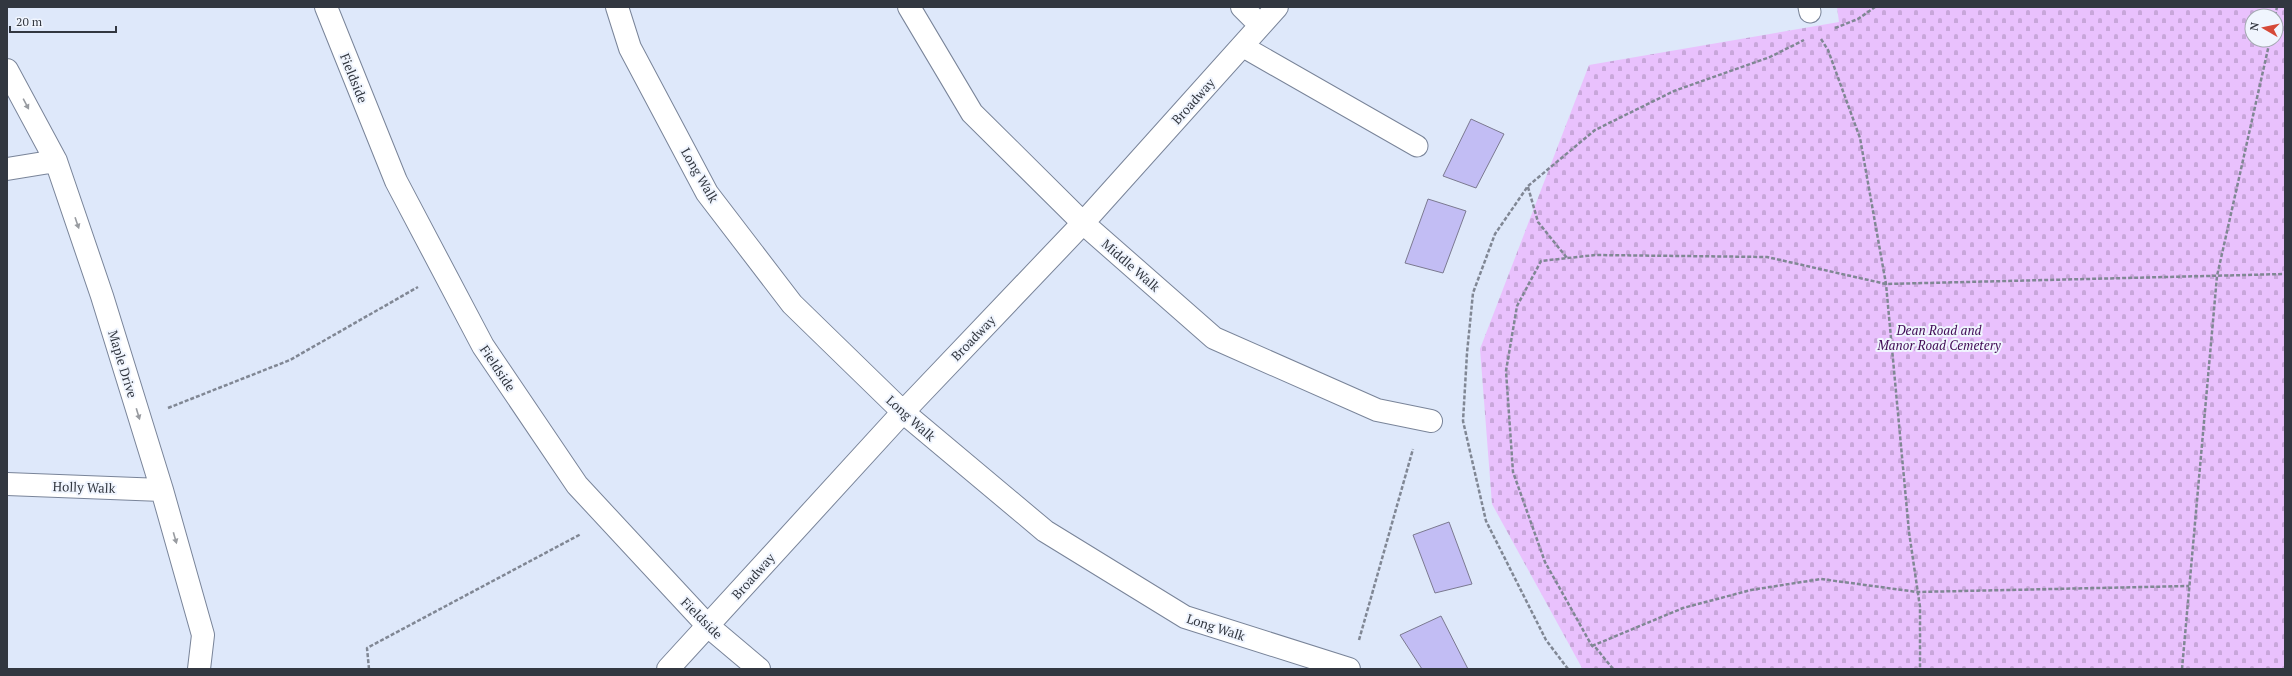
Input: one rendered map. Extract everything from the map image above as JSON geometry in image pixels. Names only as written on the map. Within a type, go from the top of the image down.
[{"type":"street","name":"Fieldside","points":[[326,7],[396,181],[483,346],[577,485],[708,626],[759,669]]},
{"type":"street","name":"Long Walk","points":[[617,7],[630,48],[708,192],[792,304],[903,412],[1045,532],[1185,618],[1349,669]]},
{"type":"street","name":"Middle Walk","points":[[909,7],[972,114],[1083,223],[1214,338],[1377,410],[1424,420]]},
{"type":"street","points":[[1242,7],[1260,25]]},
{"type":"street","name":"Broadway","points":[[668,669],[903,412],[1083,223],[1277,7]]},
{"type":"street","name":"Maple Drive","points":[[7,70],[56,161],[102,296],[162,490],[203,635],[199,669]]},
{"type":"street","points":[[7,169],[56,161]]},
{"type":"street","name":"Holly Walk","points":[[7,484],[162,490]]},
{"type":"lane","points":[[1242,46],[1417,146]]},
{"type":"path","points":[[1568,669],[1546,640],[1486,522],[1463,421],[1467,353],[1473,293],[1495,234],[1528,186],[1595,130],[1674,91],[1770,57],[1818,34],[1858,19],[1875,7]]},
{"type":"path","points":[[1810,9],[1818,34],[1828,50],[1860,138],[1886,284],[1909,532],[1920,607],[1920,669]]},
{"type":"path","points":[[2182,669],[2216,276],[2268,48]]},
{"type":"path","points":[[1528,186],[1538,222],[1567,258]]},
{"type":"path","points":[[1613,669],[1596,648],[1592,646],[1545,562],[1513,472],[1506,372],[1517,306],[1541,262],[1595,255],[1767,257],[1886,284],[2285,274]]},
{"type":"path","points":[[139,419],[290,360],[444,272]]},
{"type":"path","points":[[1358,646],[1413,449],[1424,420]]},
{"type":"path","points":[[370,669],[367,648],[609,519]]},
{"type":"path","points":[[1592,646],[1683,608],[1759,589],[1821,579],[1917,592],[2189,586]]},
{"type":"green space","name":"Dean Road and Manor Road Cemetery","points":[[1837,7],[2285,7],[2285,669],[1582,668],[1492,504],[1480,349],[1589,65],[1839,22]]},
{"type":"building","points":[[1471,119],[1504,134],[1476,188],[1443,176]]},
{"type":"building","points":[[1428,199],[1466,211],[1443,273],[1405,263]]},
{"type":"building","points":[[1449,522],[1472,584],[1435,593],[1413,535]]},
{"type":"building","points":[[1441,616],[1468,669],[1422,669],[1400,635]]}]
